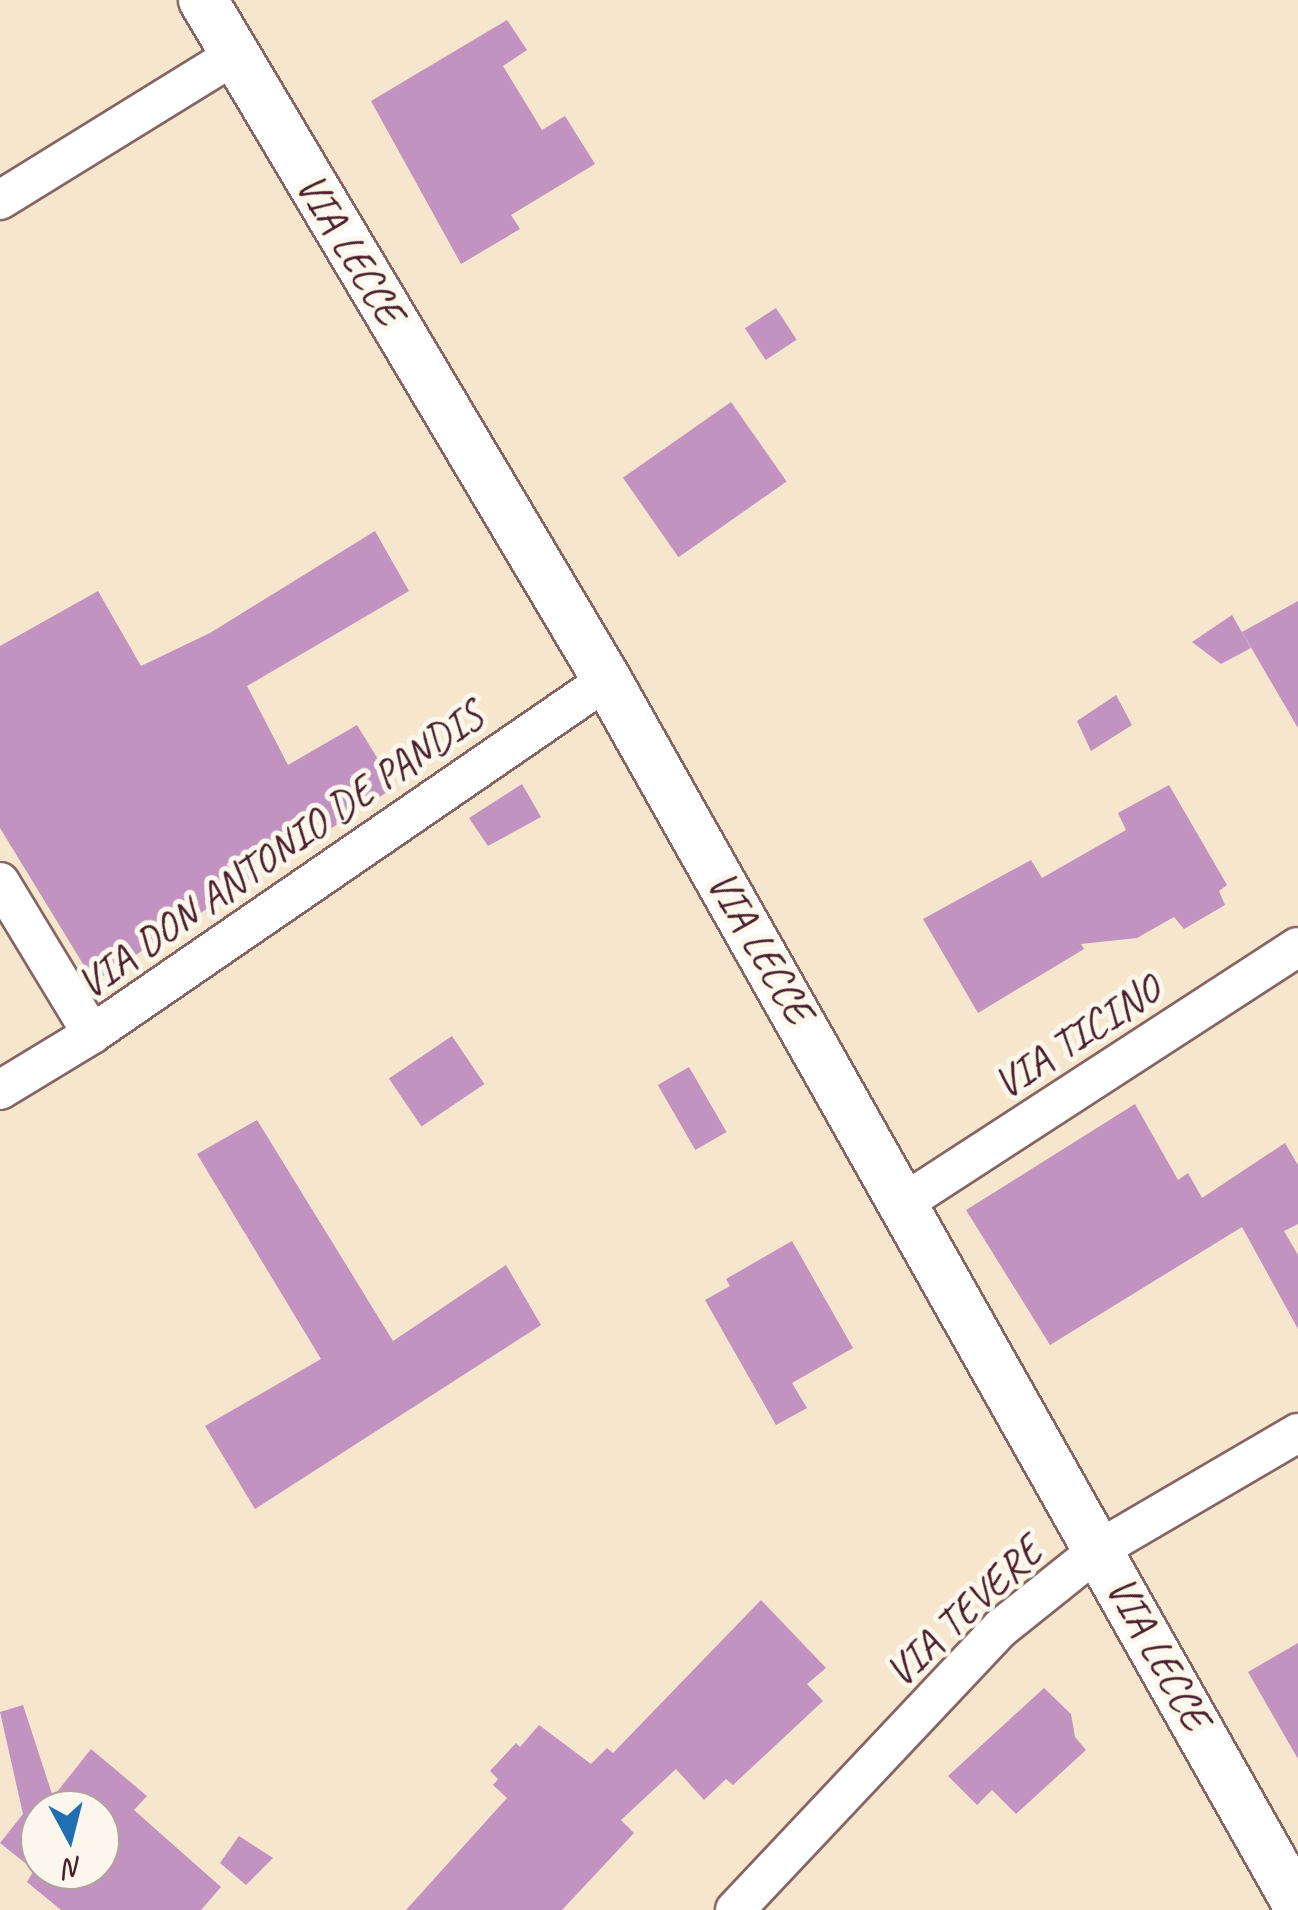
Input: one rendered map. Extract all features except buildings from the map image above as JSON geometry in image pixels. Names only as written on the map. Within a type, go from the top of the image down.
[{"type":"street","name":"VIA LECCE","points":[[203,0],[607,680],[1101,1548],[1298,1906]]},
{"type":"street","points":[[0,200],[235,55]]},
{"type":"street","name":"VIA DON ANTONIO DE PANDIS","points":[[0,1090],[92,1034],[607,680]]},
{"type":"street","points":[[0,882],[92,1034]]},
{"type":"street","name":"VIA TICINO","points":[[905,1202],[1298,947]]},
{"type":"street","name":"VIA TEVERE","points":[[736,1910],[1001,1628],[1101,1548],[1298,1433]]}]
